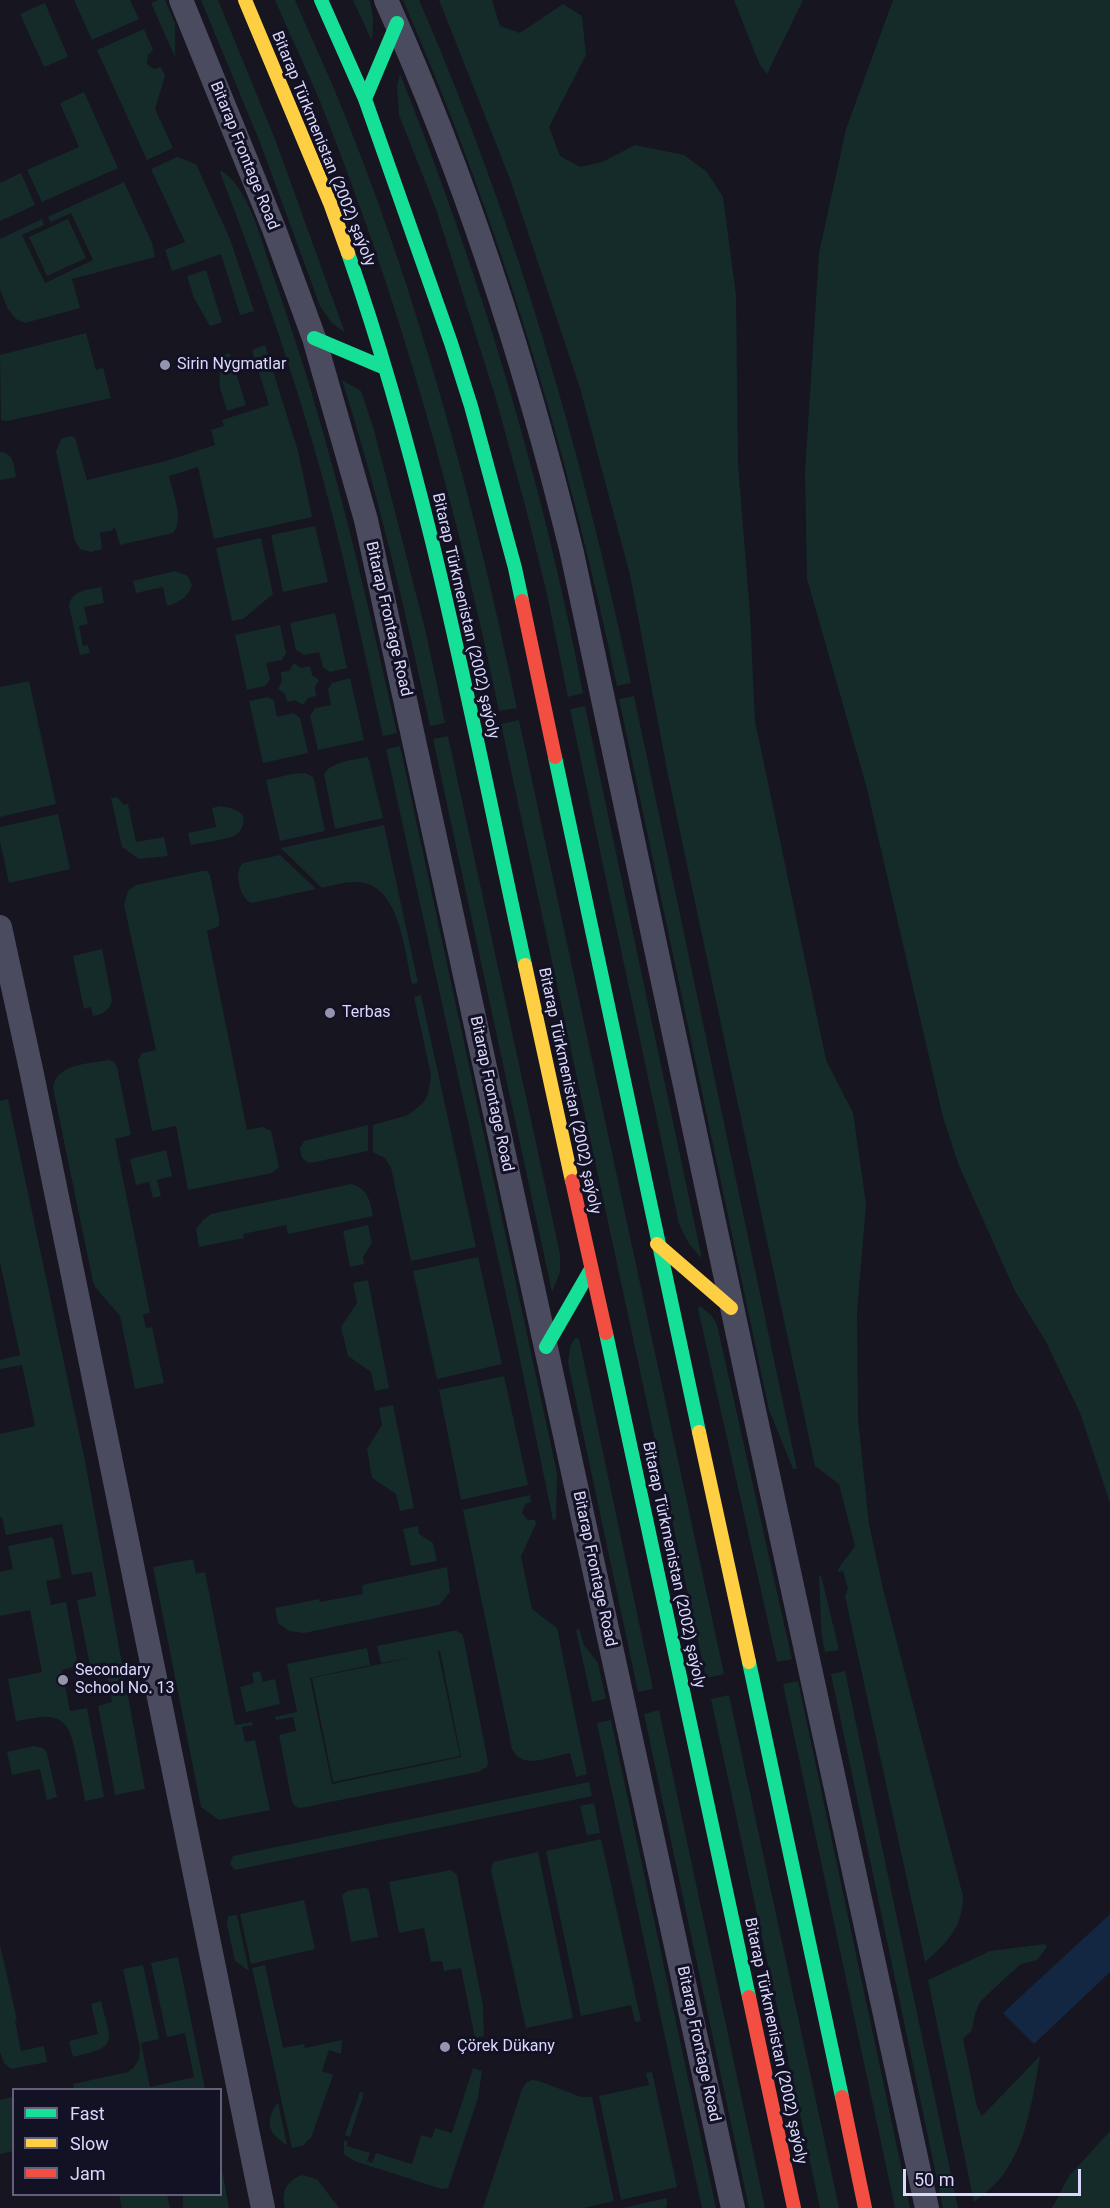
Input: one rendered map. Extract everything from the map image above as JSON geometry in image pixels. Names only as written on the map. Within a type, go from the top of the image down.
[{"type":"main road","name":"Bitarap Türkmenistan (2002) şaýoly","points":[[245,0],[330,203],[385,368],[427,515],[794,2208]]},
{"type":"main road","points":[[321,0],[365,99],[451,343],[501,513],[865,2208]]},
{"type":"main road","points":[[365,99],[397,23]]},
{"type":"main road","points":[[314,338],[385,368]]},
{"type":"main road","points":[[657,1244],[731,1308]]},
{"type":"main road","points":[[546,1347],[591,1269]]},
{"type":"street","name":"Bitarap Frontage Road","points":[[181,0],[274,229],[314,338],[366,520],[733,2208]]},
{"type":"street","points":[[386,0],[445,141],[474,220],[552,471],[572,553],[731,1308],[809,1657],[927,2208]]},
{"type":"street","points":[[0,927],[31,1066],[262,2208]]},
{"type":"green space","points":[[74,0],[130,0],[139,19],[92,40]]},
{"type":"green space","points":[[165,0],[175,23],[175,57],[151,3]]},
{"type":"green space","points":[[201,0],[218,0],[275,139],[345,333],[331,322],[320,306],[261,145]]},
{"type":"green space","points":[[275,0],[295,0],[335,91],[392,241],[462,473],[517,708],[499,711],[464,555],[399,324],[348,173],[319,99]]},
{"type":"green space","points":[[353,0],[369,0],[370,2],[373,17],[372,41]]},
{"type":"green space","points":[[403,0],[419,0],[486,167],[515,252],[567,422],[590,508],[631,683],[617,686],[576,511],[528,337],[470,167]]},
{"type":"green space","points":[[439,0],[492,0],[500,26],[520,33],[563,4],[582,16],[586,55],[549,127],[560,156],[580,167],[602,162],[635,145],[684,155],[707,172],[723,197],[736,295],[738,464],[750,614],[755,721],[826,1060],[853,1113],[866,1204],[857,1312],[858,1419],[869,1524],[883,1589],[963,1896],[960,1917],[952,1934],[925,1962],[845,1596],[848,1589],[843,1571],[838,1572],[855,1546],[839,1484],[815,1466],[669,780],[630,575],[580,388],[510,179]]},
{"type":"green space","points":[[734,0],[803,0],[767,74],[759,63]]},
{"type":"green space","points":[[893,0],[1110,0],[1110,1503],[1080,1413],[1046,1342],[1015,1291],[959,1166],[943,1117],[866,785],[807,579],[805,472],[819,253],[846,129]]},
{"type":"green space","points":[[45,3],[68,57],[44,67],[20,14]]},
{"type":"green space","points":[[144,29],[153,50],[148,55],[147,64],[154,69],[161,67],[165,76],[155,109],[173,148],[147,160],[97,50]]},
{"type":"green space","points":[[400,74],[457,225],[506,379],[549,535],[583,693],[568,697],[547,594],[496,399],[436,209],[399,115],[397,86]]},
{"type":"green space","points":[[84,92],[118,168],[42,202],[27,170],[79,147],[60,103]]},
{"type":"green space","points":[[177,157],[196,164],[230,239],[254,311],[240,315],[221,254],[172,271],[165,250],[185,242],[151,169]]},
{"type":"green space","points":[[222,171],[240,190],[254,218],[310,388],[357,559],[397,733],[383,736],[342,553],[313,444],[269,306],[220,172]]},
{"type":"green space","points":[[21,173],[35,205],[0,221],[0,183]]},
{"type":"green space","points":[[124,182],[152,243],[155,257],[72,279],[80,308],[25,323],[16,319],[8,309],[0,290],[0,239],[42,219],[44,225],[22,235],[45,283],[93,260],[71,213],[51,222],[48,217]]},
{"type":"green space","points":[[68,219],[86,258],[47,276],[29,237]]},
{"type":"green space","points":[[206,270],[222,322],[210,326],[194,298],[187,276]]},
{"type":"green space","points":[[86,333],[96,370],[103,368],[111,398],[7,421],[1,420],[0,355]]},
{"type":"green space","points":[[265,345],[298,451],[312,517],[214,539],[198,467],[169,476],[178,513],[178,521],[173,533],[120,545],[115,527],[111,531],[100,532],[102,549],[91,552],[80,549],[75,541],[56,451],[61,439],[71,436],[75,438],[87,480],[166,461],[215,445],[211,430],[224,426],[222,420],[269,405],[252,350]]},
{"type":"green space","points":[[230,353],[246,405],[227,411],[220,388],[219,356]]},
{"type":"green space","points":[[342,380],[361,391],[374,430],[426,633],[445,723],[430,726],[390,552]]},
{"type":"green space","points":[[0,452],[11,457],[16,477],[0,480]]},
{"type":"green space","points":[[315,526],[328,582],[283,592],[271,535]]},
{"type":"green space","points":[[261,538],[273,594],[243,619],[232,621],[216,548]]},
{"type":"green space","points":[[175,571],[188,576],[192,585],[188,593],[179,601],[167,606],[163,587],[136,593],[133,581]]},
{"type":"green space","points":[[101,587],[104,603],[84,607],[88,624],[79,626],[83,646],[88,645],[90,653],[80,655],[69,606],[70,601],[80,592]]},
{"type":"green space","points":[[335,613],[347,668],[330,672],[323,667],[319,652],[304,655],[296,650],[290,623]]},
{"type":"green space","points":[[280,625],[286,653],[282,660],[266,663],[270,679],[265,686],[247,690],[235,635]]},
{"type":"green space","points":[[294,663],[301,668],[310,666],[312,675],[319,680],[315,687],[316,696],[308,698],[303,705],[295,700],[287,702],[285,694],[278,689],[282,681],[281,672],[289,671]]},
{"type":"green space","points":[[350,678],[364,740],[318,750],[310,716],[315,708],[331,705],[328,689],[332,683]]},
{"type":"green space","points":[[29,681],[56,804],[0,817],[0,687]]},
{"type":"green space","points":[[634,696],[797,1469],[793,1469],[769,1410],[619,699]]},
{"type":"green space","points":[[268,697],[274,701],[277,717],[293,713],[300,718],[308,753],[263,763],[249,701]]},
{"type":"green space","points":[[585,706],[702,1259],[689,1244],[679,1224],[570,709]]},
{"type":"green space","points":[[519,720],[724,1674],[706,1678],[501,724]]},
{"type":"green space","points":[[448,736],[560,1254],[560,1272],[552,1292],[433,739]]},
{"type":"green space","points":[[400,746],[557,1473],[556,1519],[553,1520],[513,1326],[386,749]]},
{"type":"green space","points":[[368,757],[383,818],[335,829],[324,774],[332,766]]},
{"type":"green space","points":[[306,773],[314,780],[325,831],[280,841],[266,780]]},
{"type":"green space","points":[[117,797],[124,805],[128,804],[136,842],[164,837],[168,856],[139,859],[122,847],[111,798]]},
{"type":"green space","points":[[221,806],[241,813],[244,820],[240,831],[229,838],[191,845],[188,833],[216,827],[212,808]]},
{"type":"green space","points":[[58,814],[70,869],[9,883],[0,841],[0,827]]},
{"type":"green space","points":[[384,825],[418,983],[412,984],[404,942],[395,913],[388,900],[379,891],[368,884],[357,882],[322,888],[281,848]]},
{"type":"green space","points":[[280,855],[316,889],[252,903],[248,901],[239,885],[240,867],[243,863]]},
{"type":"green space","points":[[207,871],[210,875],[219,918],[219,926],[207,931],[247,1130],[263,1127],[271,1131],[279,1167],[272,1173],[188,1190],[176,1126],[152,1131],[138,1060],[142,1053],[156,1050],[124,905],[128,891],[136,885]]},
{"type":"green space","points":[[102,949],[112,1000],[106,1011],[93,1016],[91,1007],[84,1009],[73,956]]},
{"type":"green space","points":[[421,995],[476,1247],[411,1261],[391,1168],[385,1158],[373,1152],[373,1125],[408,1115],[423,1103],[428,1094],[431,1075],[414,997]]},
{"type":"green space","points":[[109,1060],[117,1067],[131,1135],[115,1139],[150,1313],[143,1314],[146,1328],[152,1327],[164,1383],[135,1389],[120,1316],[93,1282],[53,1088],[55,1080],[67,1069]]},
{"type":"green space","points":[[8,1099],[85,1461],[145,1789],[115,1795],[98,1706],[112,1702],[105,1662],[90,1665],[77,1600],[96,1596],[92,1572],[72,1575],[62,1524],[6,1535],[2,1517],[0,1517],[0,1434],[35,1426],[22,1365],[0,1369],[0,1360],[20,1355],[0,1262],[0,1101]]},
{"type":"green space","points":[[368,1125],[368,1151],[308,1163],[302,1158],[300,1148],[304,1141]]},
{"type":"green space","points":[[166,1150],[172,1176],[157,1180],[161,1196],[153,1198],[149,1182],[136,1185],[130,1159]]},
{"type":"green space","points":[[351,1184],[365,1192],[373,1216],[288,1234],[286,1225],[243,1234],[244,1238],[199,1247],[196,1229],[211,1214]]},
{"type":"green space","points":[[368,1225],[372,1243],[363,1257],[364,1264],[350,1267],[343,1231]]},
{"type":"green space","points":[[478,1257],[502,1364],[437,1379],[413,1271]]},
{"type":"green space","points":[[368,1280],[389,1388],[375,1391],[371,1372],[348,1356],[341,1327],[357,1303],[353,1283]]},
{"type":"green space","points":[[700,1306],[712,1316],[717,1325],[792,1659],[777,1662],[698,1309]]},
{"type":"green space","points":[[575,1338],[579,1339],[653,1689],[638,1692],[568,1363],[570,1347]]},
{"type":"green space","points":[[504,1376],[528,1485],[461,1500],[439,1390]]},
{"type":"green space","points":[[393,1405],[414,1508],[400,1511],[396,1494],[372,1478],[367,1449],[382,1425],[379,1408]]},
{"type":"green space","points":[[530,1495],[531,1502],[525,1504],[522,1513],[528,1520],[535,1520],[536,1524],[521,1556],[532,1609],[557,1628],[587,1774],[576,1777],[570,1753],[530,1761],[517,1756],[512,1749],[463,1510]]},
{"type":"green space","points":[[418,1526],[419,1534],[433,1543],[437,1561],[411,1566],[403,1529]]},
{"type":"green space","points":[[53,1537],[61,1578],[46,1581],[51,1605],[66,1602],[78,1666],[62,1670],[70,1711],[87,1708],[104,1797],[85,1801],[73,1741],[64,1724],[50,1717],[16,1721],[8,1679],[42,1672],[30,1610],[0,1616],[0,1572],[13,1569],[8,1546]]},
{"type":"green space","points":[[193,1559],[196,1574],[205,1572],[235,1725],[252,1722],[253,1725],[242,1727],[245,1742],[255,1740],[270,1810],[219,1820],[201,1807],[153,1567]]},
{"type":"green space","points":[[447,1567],[450,1592],[439,1605],[304,1633],[289,1631],[278,1623],[275,1608],[319,1599],[320,1602],[363,1594],[362,1585]]},
{"type":"green space","points":[[821,1575],[839,1650],[825,1652],[820,1615],[819,1577]]},
{"type":"green space","points":[[579,1629],[584,1645],[598,1663],[606,1699],[592,1702],[576,1630]]},
{"type":"green space","points":[[452,1631],[463,1635],[488,1762],[487,1767],[478,1772],[301,1808],[296,1807],[292,1802],[279,1735],[296,1731],[293,1717],[276,1720],[275,1717],[297,1712],[287,1664],[367,1648],[370,1665],[310,1678],[332,1784],[461,1757],[440,1651],[438,1652],[460,1756],[333,1782],[312,1678],[414,1657],[381,1663],[377,1646]]},
{"type":"green space","points":[[260,1671],[263,1682],[275,1679],[280,1704],[246,1712],[240,1687],[254,1683],[252,1673]]},
{"type":"green space","points":[[845,1671],[958,2208],[943,2208],[831,1674]]},
{"type":"green space","points":[[798,1681],[910,2208],[895,2208],[783,1684]]},
{"type":"green space","points":[[729,1695],[839,2208],[820,2208],[711,1699]]},
{"type":"green space","points":[[659,1710],[765,2208],[749,2208],[644,1714]]},
{"type":"green space","points":[[611,1720],[716,2208],[702,2208],[597,1723]]},
{"type":"green space","points":[[34,1746],[43,1748],[47,1753],[57,1797],[47,1800],[40,1769],[12,1775],[7,1752]]},
{"type":"green space","points":[[589,1782],[592,1796],[235,1870],[230,1864],[233,1856]]},
{"type":"green space","points":[[594,1803],[600,1833],[587,1835],[580,1806]]},
{"type":"green space","points":[[601,1839],[641,2021],[635,2022],[631,2005],[581,2016],[546,1851]]},
{"type":"green space","points":[[538,1852],[573,2018],[526,2028],[491,1870],[493,1862]]},
{"type":"green space","points":[[451,1870],[457,1875],[483,2006],[484,2036],[475,2038],[461,1968],[444,1971],[442,1961],[431,1962],[424,1928],[399,1933],[389,1882]]},
{"type":"green space","points":[[367,1888],[378,1937],[351,1942],[342,1895],[347,1891]]},
{"type":"green space","points":[[304,1900],[315,1949],[251,1964],[240,1914]]},
{"type":"green space","points":[[237,1915],[249,1971],[235,1961],[227,1925],[228,1916]]},
{"type":"green space","points":[[1045,1944],[1047,1947],[1037,1960],[1021,1964],[980,2002],[972,2030],[963,2039],[977,2107],[982,2116],[1040,2056],[1028,2119],[1011,2163],[992,2187],[974,2202],[928,1980],[990,1951]]},
{"type":"green space","points":[[0,1945],[17,2020],[15,2020],[21,2051],[44,2046],[47,2062],[11,2069],[4,2063],[0,2052]]},
{"type":"green space","points":[[178,1957],[205,2088],[74,2088],[73,2084],[128,2072],[139,2059],[140,2048],[123,1969],[143,1965],[159,2039],[141,2043],[150,2087],[194,2077],[185,2033],[167,2037],[151,1963]]},
{"type":"green space","points":[[265,1965],[283,2048],[304,2044],[305,2048],[342,2040],[341,2054],[329,2050],[322,2071],[333,2075],[311,2138],[302,2146],[292,2148],[252,1968]]},
{"type":"green space","points":[[101,2001],[109,2035],[108,2041],[99,2050],[73,2057],[69,2041],[98,2034],[91,2004]]},
{"type":"green space","points":[[473,2068],[482,2071],[478,2098],[448,2188],[442,2189],[354,2161],[344,2154],[344,2140],[348,2142],[347,2146],[370,2153],[367,2161],[372,2163],[376,2153],[412,2164],[421,2135],[432,2138],[435,2128],[452,2133]]},
{"type":"green space","points":[[652,2072],[677,2187],[621,2200],[599,2096],[649,2085],[646,2073]]},
{"type":"green space","points":[[532,2080],[581,2097],[592,2097],[614,2201],[584,2208],[483,2208],[522,2089],[527,2082]]},
{"type":"green space","points":[[360,2092],[364,2093],[350,2137],[345,2135]]},
{"type":"green space","points":[[12,2097],[12,2151],[0,2154],[0,2100]]},
{"type":"green space","points":[[278,2102],[287,2145],[272,2132],[270,2126],[271,2115]]},
{"type":"green space","points":[[1110,2131],[1110,2208],[1052,2208],[1069,2176]]},
{"type":"green space","points":[[222,2170],[229,2208],[183,2208],[183,2196],[222,2196]]},
{"type":"green space","points":[[301,2175],[317,2179],[339,2208],[285,2208],[284,2192],[288,2184]]},
{"type":"green space","points":[[119,2196],[167,2196],[170,2208],[122,2208]]},
{"type":"green space","points":[[667,2198],[665,2208],[623,2208]]},
{"type":"water","points":[[1110,1914],[1110,1972],[1034,2044],[1003,2013]]},
{"type":"traffic: fast","points":[[321,0],[365,99],[451,343],[471,406],[522,601]]},
{"type":"traffic: fast","points":[[365,99],[397,23]]},
{"type":"traffic: fast","points":[[348,253],[377,340],[426,517],[468,696],[525,965]]},
{"type":"traffic: fast","points":[[314,338],[385,368]]},
{"type":"traffic: fast","points":[[555,757],[699,1432]]},
{"type":"traffic: fast","points":[[546,1347],[591,1269]]},
{"type":"traffic: fast","points":[[606,1333],[749,1997]]},
{"type":"traffic: fast","points":[[749,1662],[842,2097]]},
{"type":"traffic: slow","points":[[245,0],[330,203],[348,253]]},
{"type":"traffic: slow","points":[[525,965],[572,1181]]},
{"type":"traffic: slow","points":[[657,1244],[731,1308]]},
{"type":"traffic: slow","points":[[699,1432],[749,1662]]},
{"type":"traffic: jam","points":[[522,601],[555,757]]},
{"type":"traffic: jam","points":[[572,1181],[606,1333]]},
{"type":"traffic: jam","points":[[749,1997],[794,2208]]},
{"type":"traffic: jam","points":[[842,2097],[865,2208]]},
{"type":"place","name":"Sirin Nygmatlar","points":[[165,365]]},
{"type":"place","name":"Terbas","points":[[330,1013]]},
{"type":"place","name":"Secondary School No. 13","points":[[63,1680]]},
{"type":"place","name":"Çörek Dükany","points":[[445,2047]]}]
